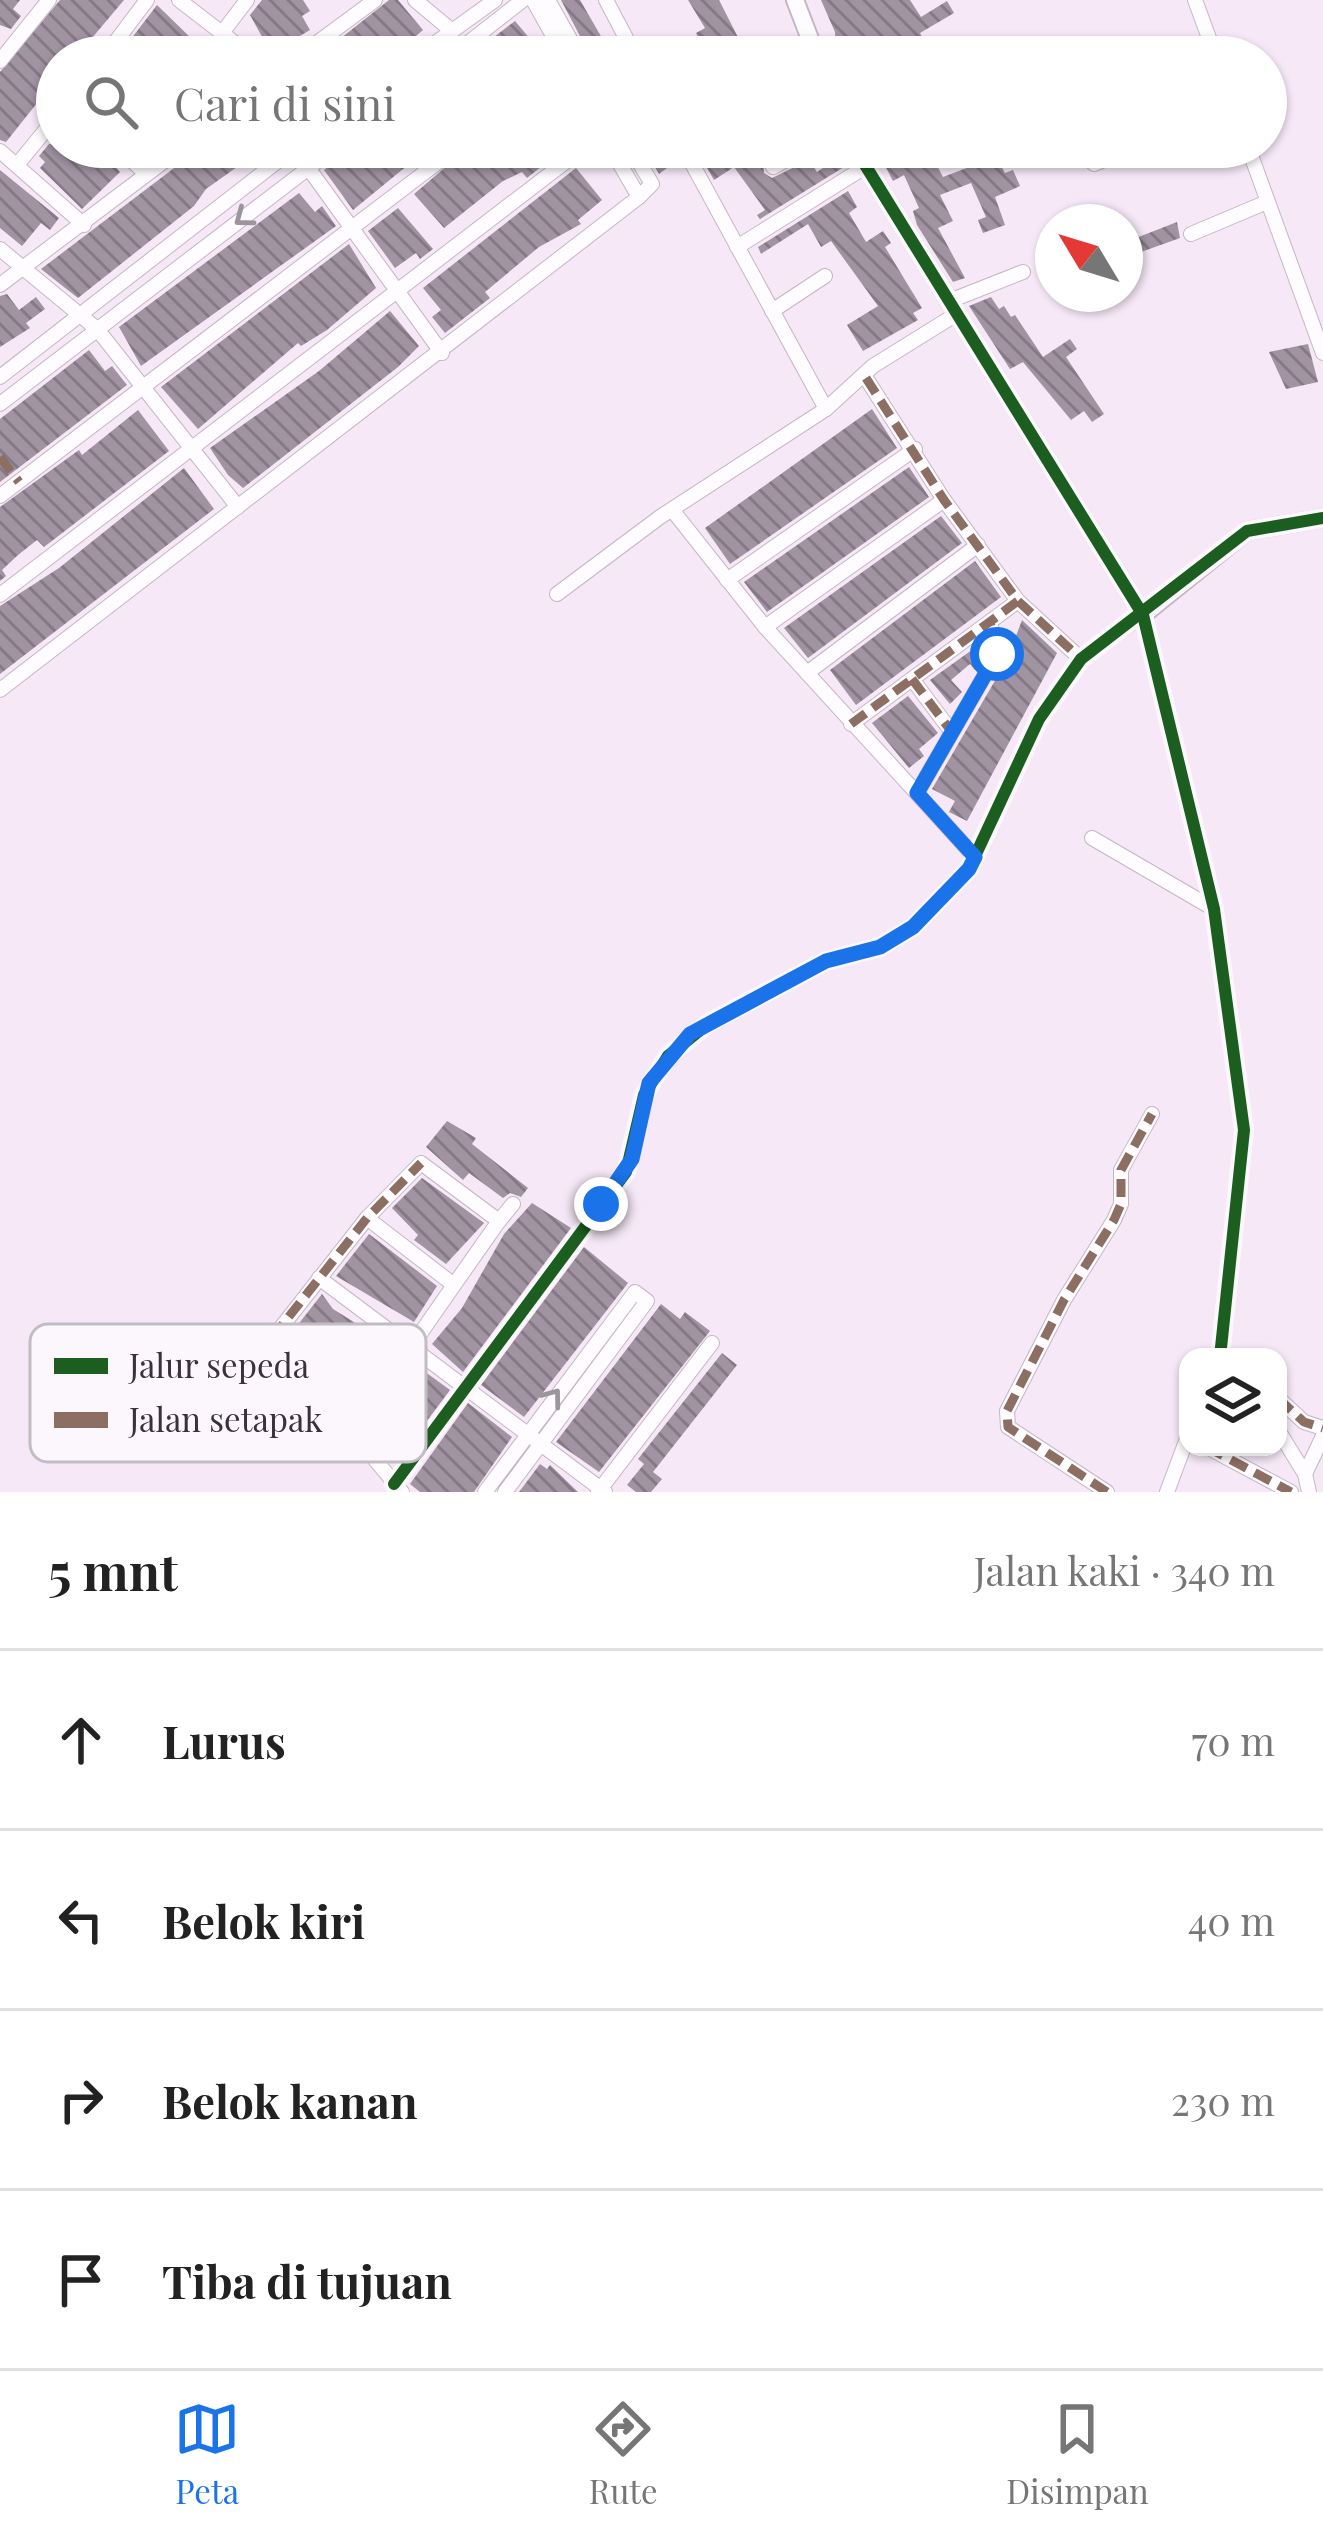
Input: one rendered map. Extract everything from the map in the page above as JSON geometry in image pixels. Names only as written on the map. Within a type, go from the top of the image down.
[{"type":"street","points":[[0,61],[49,0]]},
{"type":"street","points":[[120,36],[147,0]]},
{"type":"street","points":[[178,0],[226,36]]},
{"type":"street","points":[[222,33],[247,0]]},
{"type":"street","points":[[326,36],[375,0]]},
{"type":"street","points":[[416,0],[451,30]]},
{"type":"street","points":[[443,36],[495,0]]},
{"type":"street","points":[[477,36],[523,0]]},
{"type":"street","points":[[533,0],[560,36]]},
{"type":"street","points":[[548,0],[565,36]]},
{"type":"street","points":[[606,0],[624,36]]},
{"type":"street","points":[[795,0],[809,36]]},
{"type":"street","points":[[1196,0],[1209,36]]},
{"type":"street","points":[[17,165],[36,142]]},
{"type":"street","points":[[0,151],[83,225]]},
{"type":"street","points":[[139,168],[146,175]]},
{"type":"street","points":[[0,285],[155,168]]},
{"type":"street","points":[[0,376],[269,168]]},
{"type":"street","points":[[0,496],[431,168]]},
{"type":"street","points":[[0,595],[558,168]]},
{"type":"street","points":[[622,168],[638,197]]},
{"type":"street","points":[[0,690],[638,197],[652,184],[642,168]]},
{"type":"street","points":[[694,168],[826,409]]},
{"type":"street","points":[[736,247],[863,168]]},
{"type":"street","points":[[866,168],[1143,615],[1214,909],[1244,1130],[1222,1348]]},
{"type":"street","points":[[1256,168],[1323,353]]},
{"type":"street","points":[[0,404],[309,169],[442,353]]},
{"type":"street","points":[[1191,234],[1268,202]]},
{"type":"street","points":[[0,249],[97,329],[238,506]]},
{"type":"street","points":[[557,594],[826,409],[866,378],[873,366],[951,309],[1023,272]]},
{"type":"street","points":[[772,311],[825,276]]},
{"type":"street","points":[[866,378],[944,500],[1018,601],[1081,659]]},
{"type":"street","points":[[727,580],[914,449]]},
{"type":"street","points":[[765,627],[944,500]]},
{"type":"street","points":[[673,512],[765,627],[975,857]]},
{"type":"street","points":[[426,1448],[626,1172],[644,1095],[668,1056],[690,1034],[768,991],[826,961],[880,947],[913,927],[959,882],[975,857],[1040,719],[1081,659],[1247,531],[1323,518]]},
{"type":"street","points":[[807,673],[978,545]]},
{"type":"street","points":[[851,724],[1018,601]]},
{"type":"street","points":[[917,793],[997,654],[990,622]]},
{"type":"street","points":[[912,679],[952,731]]},
{"type":"street","points":[[1092,838],[1214,909]]},
{"type":"street","points":[[1107,1492],[1008,1426],[1006,1411],[1064,1300],[1114,1220],[1121,1204],[1121,1170],[1152,1114]]},
{"type":"street","points":[[284,1324],[368,1218],[421,1163],[499,1221]]},
{"type":"street","points":[[424,1324],[513,1204]]},
{"type":"street","points":[[368,1218],[454,1285]]},
{"type":"street","points":[[319,1278],[378,1324]]},
{"type":"street","points":[[485,1492],[531,1440],[647,1300],[633,1292],[531,1440],[505,1492]]},
{"type":"street","points":[[426,1362],[601,1491],[712,1343]]},
{"type":"street","points":[[1287,1406],[1323,1432],[1305,1474]]},
{"type":"street","points":[[1287,1445],[1305,1474],[1309,1492]]},
{"type":"street","points":[[1167,1492],[1180,1456]]},
{"type":"street","points":[[1224,1456],[1291,1492]]},
{"type":"street","points":[[375,1462],[398,1488],[416,1462]]},
{"type":"building","points":[[0,0],[20,0],[13,9],[21,16],[11,29],[0,25]]},
{"type":"building","points":[[60,0],[124,0],[94,36],[36,36],[36,104],[6,142],[0,140],[0,72]]},
{"type":"building","points":[[262,0],[303,0],[310,11],[302,16],[310,30],[300,36],[262,36],[250,15]]},
{"type":"building","points":[[389,0],[398,0],[423,30],[416,36],[344,36]]},
{"type":"building","points":[[561,0],[580,0],[601,36],[580,36]]},
{"type":"building","points":[[688,0],[719,0],[737,36],[697,36],[705,28]]},
{"type":"building","points":[[821,0],[910,0],[921,17],[947,1],[954,13],[922,36],[835,36]]},
{"type":"building","points":[[157,5],[189,36],[133,36]]},
{"type":"building","points":[[515,21],[528,36],[495,36]]},
{"type":"building","points":[[40,168],[116,168],[120,172],[82,209]]},
{"type":"building","points":[[174,168],[236,168],[78,298],[41,269]]},
{"type":"building","points":[[326,168],[404,168],[353,210]]},
{"type":"building","points":[[444,168],[540,168],[527,178],[522,172],[503,181],[444,228],[414,194]]},
{"type":"building","points":[[576,168],[602,200],[578,220],[581,224],[539,247],[485,292],[490,298],[445,333],[432,317],[441,310],[423,288]]},
{"type":"building","points":[[707,168],[732,168],[714,180]]},
{"type":"building","points":[[735,168],[764,168],[772,178],[793,168],[817,172],[842,168],[760,219],[757,215],[765,210]]},
{"type":"building","points":[[886,168],[938,168],[943,177],[967,168],[1002,168],[1005,173],[1013,170],[1020,186],[995,197],[1005,225],[983,233],[978,220],[986,217],[971,183],[940,195],[953,221],[938,228],[965,278],[953,282],[917,225],[913,211],[919,208],[904,175],[893,181]]},
{"type":"building","points":[[0,170],[59,218],[50,230],[41,223],[22,246],[0,228]]},
{"type":"building","points":[[848,191],[857,207],[849,213],[866,242],[883,231],[891,243],[885,247],[922,308],[913,313],[918,320],[863,351],[847,325],[878,306],[831,241],[821,247],[808,224],[761,254],[758,247]]},
{"type":"building","points":[[299,193],[315,212],[322,206],[336,226],[141,366],[119,327]]},
{"type":"building","points":[[398,208],[433,249],[420,259],[416,253],[395,268],[368,231]]},
{"type":"building","points":[[1177,222],[1180,238],[1143,251],[1143,235]]},
{"type":"building","points":[[349,244],[376,288],[327,330],[301,346],[298,343],[198,429],[161,387]]},
{"type":"building","points":[[7,294],[19,310],[36,297],[45,309],[26,323],[30,328],[0,347],[0,296]]},
{"type":"building","points":[[991,297],[999,309],[1004,306],[1011,317],[1015,315],[1043,357],[1070,339],[1077,349],[1066,357],[1104,414],[1092,422],[1084,411],[1071,420],[1023,362],[1010,369],[969,306]]},
{"type":"building","points":[[390,311],[419,346],[243,488],[228,475],[210,448],[319,371]]},
{"type":"building","points":[[1308,344],[1318,382],[1286,389],[1269,352]]},
{"type":"building","points":[[89,350],[105,371],[112,366],[127,385],[0,482],[0,419]]},
{"type":"building","points":[[872,409],[897,448],[730,564],[705,528]]},
{"type":"building","points":[[138,410],[169,451],[44,547],[37,540],[2,570],[6,576],[0,581],[0,507],[79,450],[82,455]]},
{"type":"building","points":[[909,467],[929,497],[767,612],[744,582]]},
{"type":"building","points":[[184,468],[214,509],[0,674],[0,606],[59,568]]},
{"type":"building","points":[[941,516],[962,543],[808,658],[784,628]]},
{"type":"building","points":[[975,561],[1001,597],[856,705],[830,670]]},
{"type":"building","points":[[1022,620],[1057,653],[967,821],[949,812],[955,801],[932,789],[1007,660]]},
{"type":"building","points":[[983,642],[985,652],[975,670],[970,664],[951,680],[962,692],[950,704],[930,680]]},
{"type":"building","points":[[908,696],[938,733],[919,749],[924,756],[909,768],[872,723]]},
{"type":"building","points":[[447,1121],[476,1138],[472,1144],[528,1188],[521,1197],[510,1193],[503,1198],[469,1173],[463,1180],[426,1147]]},
{"type":"building","points":[[422,1178],[484,1223],[446,1264],[414,1240],[418,1235],[392,1208]]},
{"type":"building","points":[[532,1203],[571,1228],[463,1372],[432,1344],[462,1308],[504,1234]]},
{"type":"building","points":[[369,1234],[437,1286],[414,1322],[336,1276]]},
{"type":"building","points":[[584,1247],[628,1283],[524,1417],[481,1385]]},
{"type":"building","points":[[322,1294],[333,1309],[357,1324],[298,1324]]},
{"type":"building","points":[[661,1304],[680,1319],[685,1312],[710,1331],[599,1472],[556,1442]]},
{"type":"building","points":[[722,1353],[737,1365],[653,1472],[662,1479],[651,1492],[636,1492],[627,1485],[644,1464],[638,1459]]},
{"type":"building","points":[[426,1373],[450,1390],[426,1422]]},
{"type":"building","points":[[468,1403],[512,1437],[474,1492],[420,1492],[410,1484]]},
{"type":"building","points":[[540,1464],[547,1469],[550,1465],[578,1492],[519,1492]]},
{"type":"marked path","points":[[866,378],[944,500],[1018,601],[1081,659]]},
{"type":"marked path","points":[[0,457],[19,482]]},
{"type":"marked path","points":[[851,724],[1018,601]]},
{"type":"marked path","points":[[917,793],[997,654],[990,622]]},
{"type":"marked path","points":[[912,679],[951,731]]},
{"type":"marked path","points":[[1107,1492],[1008,1427],[1007,1411],[1064,1300],[1114,1220],[1121,1204],[1121,1170],[1152,1114]]},
{"type":"marked path","points":[[283,1324],[367,1218],[421,1163]]},
{"type":"marked path","points":[[1287,1406],[1304,1422],[1323,1428]]},
{"type":"marked path","points":[[1224,1456],[1291,1492]]},
{"type":"cycle path","points":[[867,168],[1143,615],[1214,909],[1244,1130],[1221,1348]]},
{"type":"cycle path","points":[[426,1441],[626,1172],[644,1095],[668,1056],[710,1022],[826,961],[880,947],[913,927],[969,869],[1039,719],[1081,659],[1247,531],[1323,518]]},
{"type":"cycle path","points":[[394,1484],[410,1462]]},
{"type":"route","points":[[601,1204],[632,1159],[649,1083],[690,1034],[826,961],[880,947],[913,927],[969,869],[975,857],[917,793],[997,654]]}]
